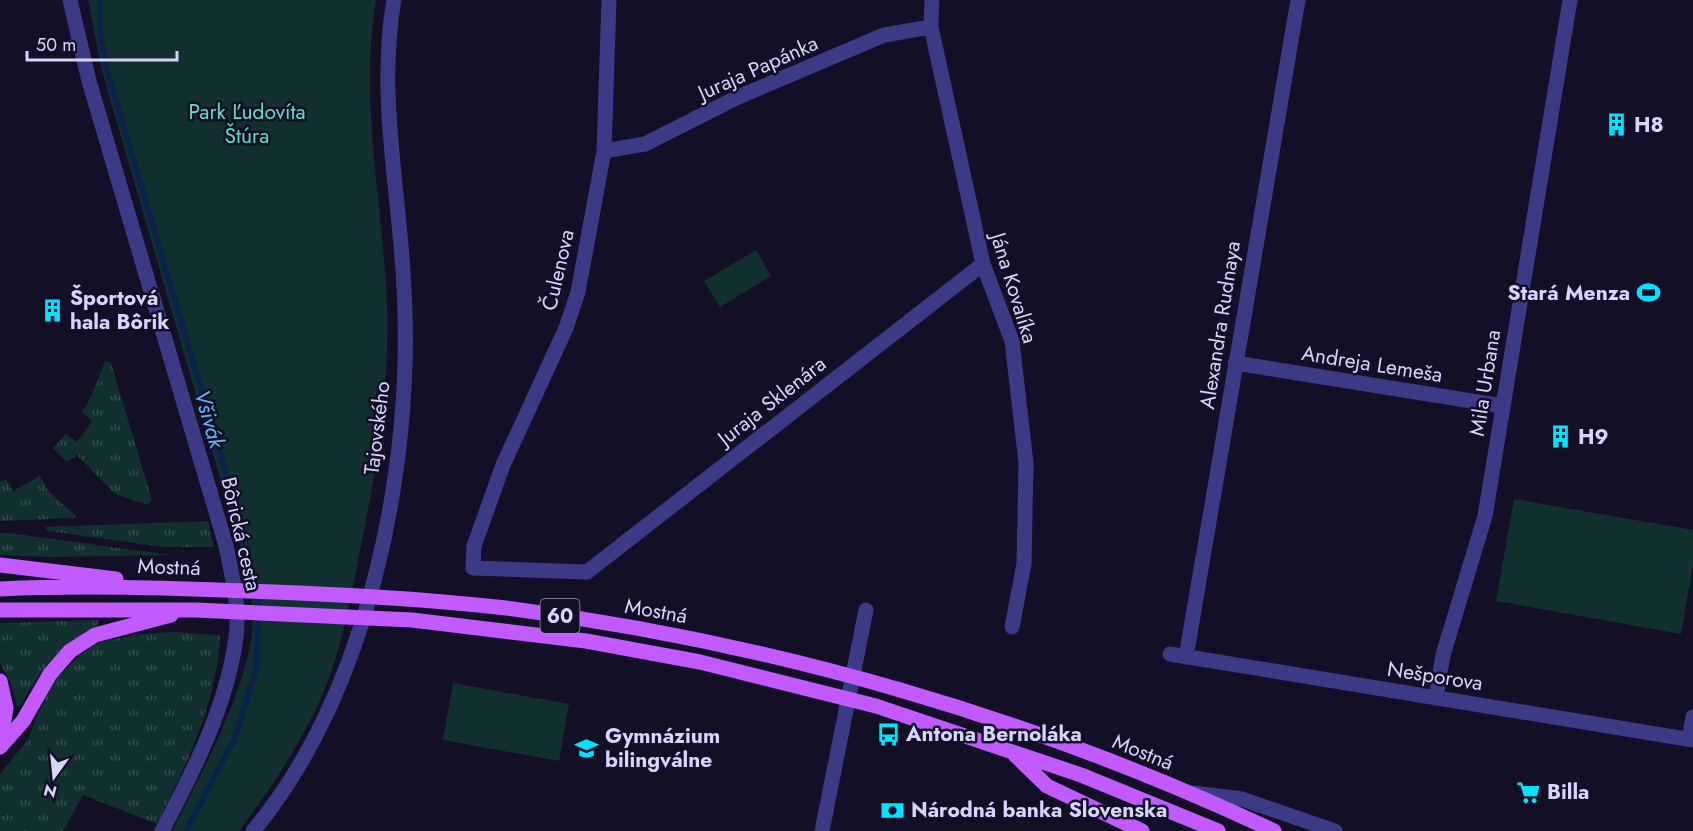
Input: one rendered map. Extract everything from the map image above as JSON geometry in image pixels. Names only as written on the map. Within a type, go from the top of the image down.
[{"type":"main road","points":[[0,565],[189,588]]},
{"type":"main road","name":"Mostná","points":[[0,589],[189,588],[413,599],[589,620],[705,641],[801,662],[959,708],[1187,792],[1274,831]]},
{"type":"main road","name":"Mostná","points":[[0,610],[192,610],[412,620],[586,641],[699,662],[876,706],[1134,795],[1218,831]]},
{"type":"main road","points":[[0,746],[23,721],[50,674],[70,651],[95,635],[192,610]]},
{"type":"main road","points":[[0,681],[6,708],[0,746]]},
{"type":"main road","points":[[1010,751],[1047,786],[1142,831]]},
{"type":"street","name":"Bôrická cesta","points":[[70,0],[89,81],[220,525],[235,594],[236,636],[217,711],[201,753],[162,831]]},
{"type":"street","name":"Tajovského","points":[[253,831],[272,808],[297,768],[334,699],[368,603],[389,507],[402,421],[406,353],[404,288],[387,81],[389,26],[394,0]]},
{"type":"street","name":"Čulenova","points":[[587,572],[473,568],[474,546],[504,465],[566,328],[578,292],[603,151],[609,0]]},
{"type":"street","name":"Jána Kovalíka","points":[[932,0],[931,27],[983,264],[1012,341],[1026,463],[1024,564],[1012,627]]},
{"type":"street","name":"Alexandra Rudnaya","points":[[1186,657],[1298,0]]},
{"type":"street","name":"Mila Urbana","points":[[1436,697],[1443,655],[1485,516],[1570,0]]},
{"type":"street","name":"Juraja Papánka","points":[[603,151],[645,144],[736,98],[884,35],[931,27]]},
{"type":"street","name":"Juraja Sklenára","points":[[587,572],[983,264]]},
{"type":"street","name":"Andreja Lemeša","points":[[1235,363],[1503,406]]},
{"type":"street","points":[[822,831],[841,745],[866,610]]},
{"type":"street","name":"Nešporova","points":[[1170,654],[1691,739]]},
{"type":"street","points":[[1691,739],[1693,717]]},
{"type":"street","points":[[1187,792],[1242,799],[1335,831]]},
{"type":"green space","name":"Park Ľudovíta Štúra","points":[[88,0],[376,0],[370,71],[371,107],[387,319],[385,386],[378,452],[349,606],[329,678],[295,749],[239,831],[172,831],[231,709],[252,634],[252,606],[244,560],[102,71]]},
{"type":"green space","points":[[756,250],[771,276],[720,307],[704,281]]},
{"type":"green space","points":[[105,361],[111,363],[152,500],[148,505],[115,494],[77,455],[67,462],[53,448],[66,434],[77,442],[92,421],[82,412],[91,397]]},
{"type":"green space","points":[[40,476],[48,491],[76,516],[75,518],[0,521],[0,482],[6,479],[13,491]]},
{"type":"green space","points":[[1514,499],[1693,530],[1693,565],[1681,634],[1496,601]]},
{"type":"green space","points":[[208,521],[214,547],[163,547],[48,531],[45,527]]},
{"type":"green space","points":[[0,533],[170,555],[51,557],[0,555]]},
{"type":"green space","points":[[98,620],[98,625],[62,649],[44,669],[21,705],[17,706],[12,686],[0,663],[0,623]]},
{"type":"green space","points":[[173,632],[220,635],[218,660],[207,709],[199,732],[157,824],[83,795],[63,831],[0,831],[0,774],[27,741],[44,700],[57,677],[95,643],[142,634]]},
{"type":"green space","points":[[453,683],[569,704],[559,761],[443,740]]},
{"type":"waterway","name":"Všivák","points":[[100,0],[100,33],[107,70],[240,521],[258,599],[257,666],[235,738],[186,831]]},
{"type":"place","name":"H8","points":[[1616,125]]},
{"type":"place","name":"Stará Menza","points":[[1648,293]]},
{"type":"place","name":"Športová hala Bôrik","points":[[52,310]]},
{"type":"place","name":"H9","points":[[1560,437]]},
{"type":"place","name":"Antona Bernoláka","points":[[888,734]]},
{"type":"place","name":"Gymnázium bilingválne","points":[[587,748]]},
{"type":"place","name":"Billa","points":[[1529,792]]},
{"type":"place","name":"Národná banka Slovenska","points":[[893,810]]}]
